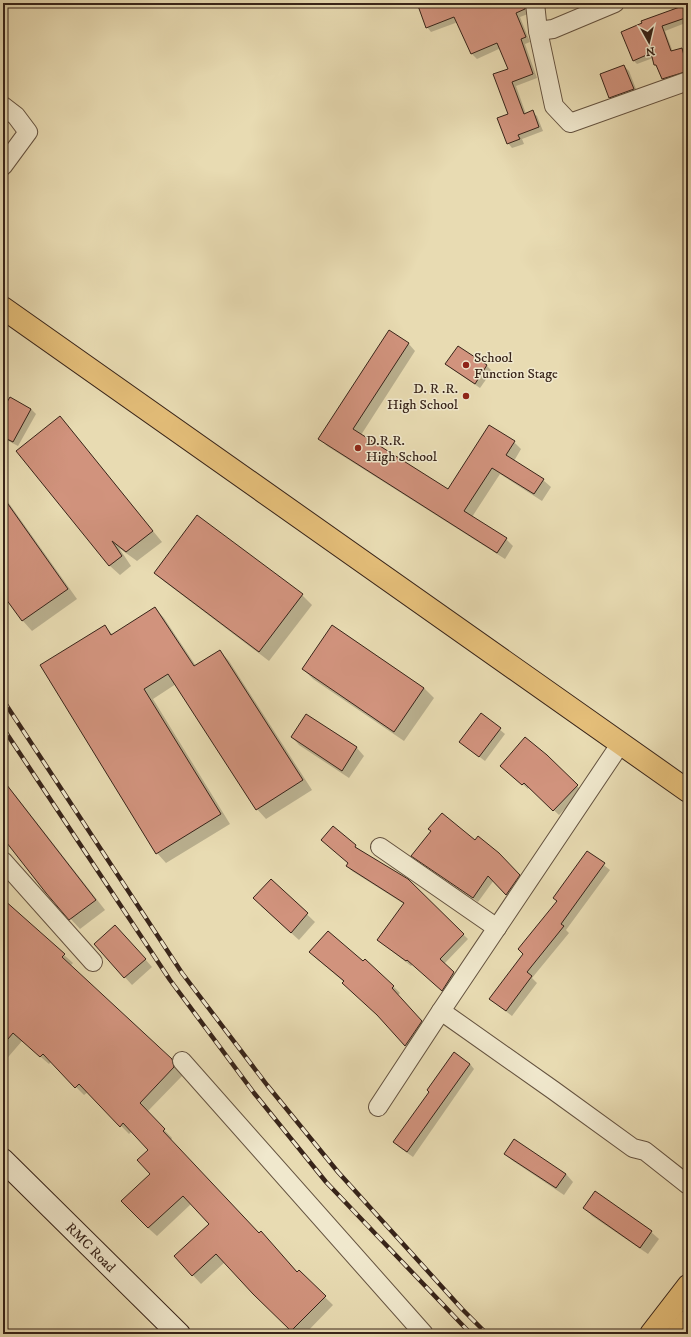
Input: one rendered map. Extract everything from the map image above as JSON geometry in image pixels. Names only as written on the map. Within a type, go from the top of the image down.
[{"type":"main road","points":[[3,308],[688,791]]},
{"type":"main road","points":[[651,1334],[688,1286]]},
{"type":"main road","points":[[678,1334],[688,1321]]},
{"type":"street","points":[[535,3],[538,31],[554,106],[570,124],[688,81]]},
{"type":"street","points":[[538,31],[553,29],[615,3]]},
{"type":"street","points":[[3,106],[16,116],[28,132],[3,166]]},
{"type":"street","points":[[378,1107],[621,743]]},
{"type":"street","points":[[380,847],[497,928]]},
{"type":"street","points":[[3,861],[93,962]]},
{"type":"street","points":[[441,1011],[633,1148],[645,1151],[688,1184]]},
{"type":"street","points":[[182,1061],[424,1334]]},
{"type":"street","name":"RMC Road","points":[[3,1160],[179,1334]]},
{"type":"street","name":"RMC Road","points":[[3,1180],[160,1334]]},
{"type":"building","points":[[417,3],[525,3],[525,9],[516,13],[526,37],[521,39],[533,74],[512,82],[524,114],[533,110],[539,127],[518,135],[520,139],[507,144],[497,118],[508,114],[493,74],[508,69],[497,43],[471,54],[454,17],[426,28]]},
{"type":"building","points":[[688,4],[688,17],[662,26],[671,51],[682,48],[688,71],[662,79],[656,65],[654,65],[651,53],[633,61],[621,32],[642,23],[641,21]]},
{"type":"building","points":[[624,65],[634,89],[609,98],[600,74]]},
{"type":"building","name":"D.R.R. High School","points":[[389,330],[409,343],[353,429],[448,489],[489,425],[515,441],[506,455],[544,479],[534,494],[492,468],[464,511],[507,538],[497,553],[318,439]]},
{"type":"building","name":"School Function Stage","points":[[458,346],[487,365],[475,384],[445,364]]},
{"type":"building","points":[[10,397],[31,409],[13,442],[3,437],[3,409]]},
{"type":"building","points":[[60,416],[153,531],[126,552],[112,541],[122,556],[109,566],[16,451]]},
{"type":"building","points":[[3,497],[68,589],[22,621],[3,595]]},
{"type":"building","points":[[197,515],[303,594],[259,652],[154,573]]},
{"type":"building","points":[[155,607],[194,666],[220,650],[303,780],[256,810],[168,674],[144,689],[221,814],[156,854],[40,665],[105,625],[111,635]]},
{"type":"building","points":[[332,625],[424,688],[394,732],[302,669]]},
{"type":"building","points":[[481,713],[501,728],[479,757],[459,742]]},
{"type":"building","points":[[306,714],[357,747],[342,771],[291,737]]},
{"type":"building","points":[[525,737],[547,755],[578,785],[553,811],[524,783],[522,785],[500,766]]},
{"type":"building","points":[[3,780],[96,900],[69,920],[3,838]]},
{"type":"building","points":[[442,813],[475,840],[478,836],[499,853],[520,875],[506,895],[488,876],[473,898],[411,856],[431,831],[428,829]]},
{"type":"building","points":[[333,826],[356,845],[355,847],[408,879],[464,934],[440,959],[454,972],[442,991],[407,960],[406,961],[377,940],[404,903],[346,866],[348,863],[321,840]]},
{"type":"building","points":[[587,851],[605,863],[561,924],[564,926],[527,972],[532,976],[506,1011],[489,999],[523,954],[518,949],[557,901],[553,898]]},
{"type":"building","points":[[271,879],[308,913],[291,933],[253,898]]},
{"type":"building","points":[[3,899],[65,954],[62,957],[172,1059],[174,1067],[140,1103],[165,1129],[163,1131],[259,1233],[261,1231],[297,1272],[299,1270],[326,1296],[291,1331],[253,1294],[216,1254],[192,1276],[174,1256],[209,1224],[183,1196],[148,1228],[121,1201],[150,1174],[137,1160],[148,1150],[123,1123],[120,1127],[79,1084],[75,1088],[43,1054],[40,1057],[13,1033],[3,1045]]},
{"type":"building","points":[[115,925],[146,959],[124,978],[94,944]]},
{"type":"building","points":[[328,931],[363,961],[365,959],[394,986],[392,988],[422,1021],[405,1046],[377,1015],[342,983],[344,981],[309,952]]},
{"type":"building","points":[[454,1052],[470,1064],[407,1152],[393,1142],[429,1092],[427,1090]]},
{"type":"building","points":[[514,1139],[566,1174],[556,1188],[504,1154]]},
{"type":"building","points":[[595,1191],[652,1231],[640,1248],[583,1208]]},
{"type":"railway","points":[[3,700],[182,973],[267,1085],[338,1172],[462,1309],[487,1334]]},
{"type":"railway","points":[[3,728],[170,980],[254,1093],[326,1182],[471,1334]]},
{"type":"place","name":"School Function Stage","points":[[466,365]]},
{"type":"place","name":"D. R .R. High School","points":[[466,396]]},
{"type":"place","name":"D.R.R. High School","points":[[358,448]]}]
